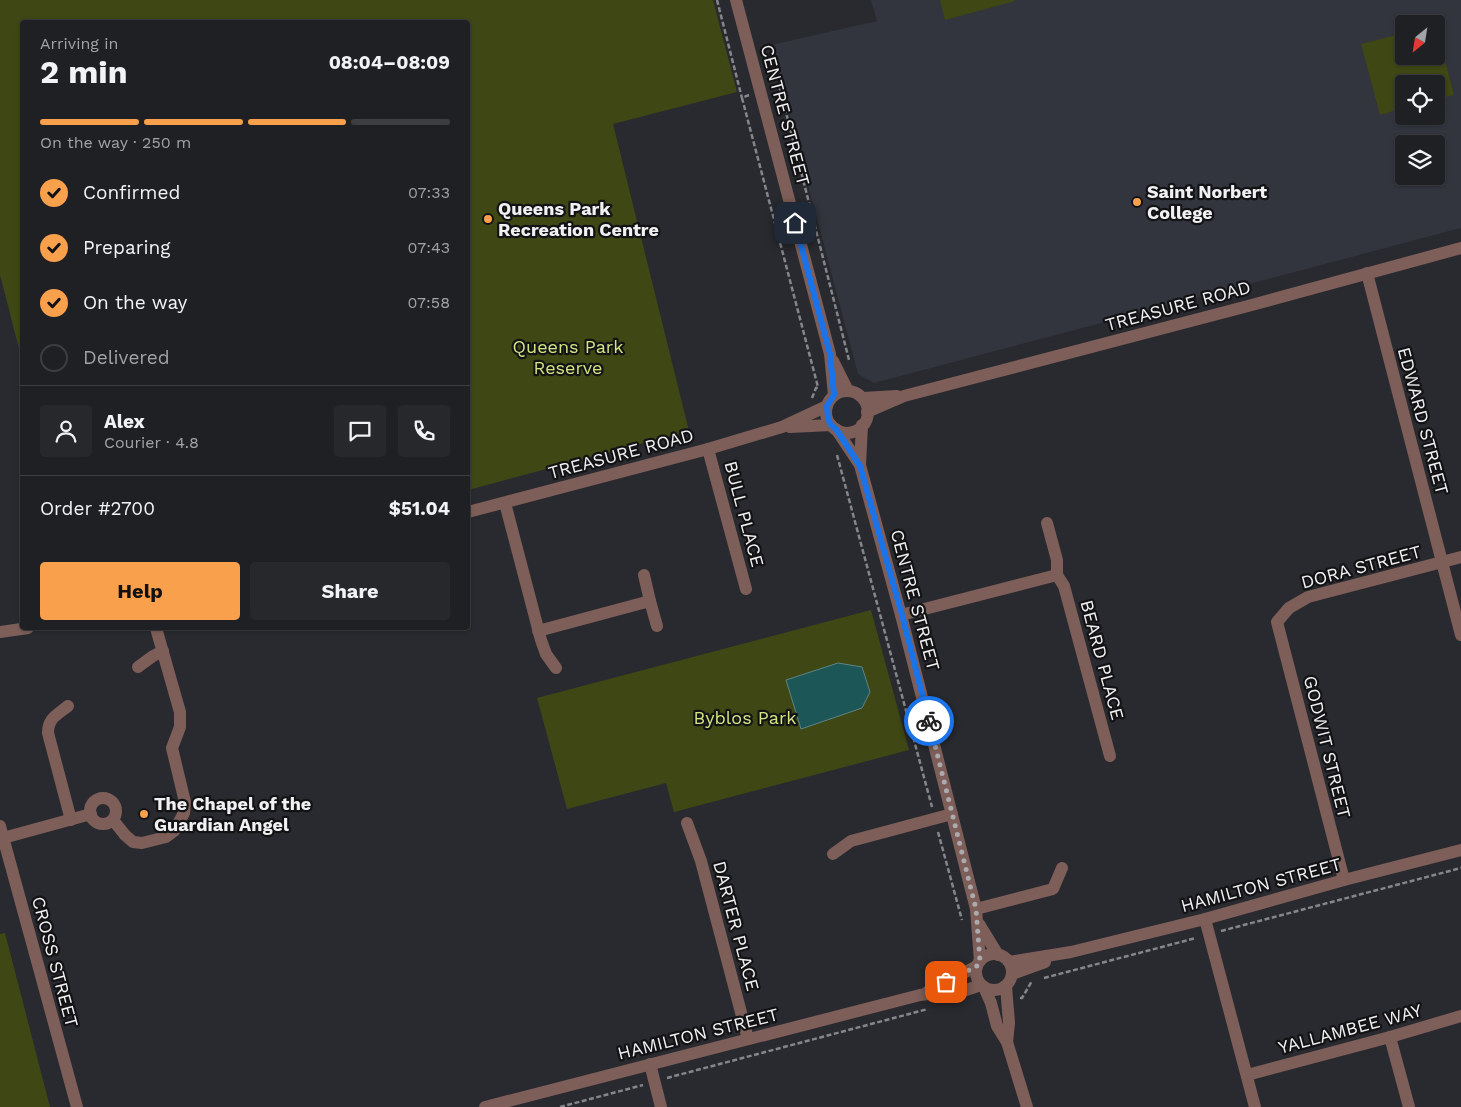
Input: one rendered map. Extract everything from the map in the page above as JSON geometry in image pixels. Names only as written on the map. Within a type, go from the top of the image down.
[{"type":"street","name":"CENTRE STREET","points":[[736,0],[830,354],[848,391]]},
{"type":"street","name":"TREASURE ROAD","points":[[868,412],[904,396],[1461,248]]},
{"type":"street","name":"EDWARD STREET","points":[[1366,273],[1461,636]]},
{"type":"street","name":"CENTRE STREET","points":[[830,354],[831,401]]},
{"type":"street","points":[[848,391],[863,398],[868,412],[862,425],[857,430],[843,432],[834,427],[826,412],[831,401],[838,393],[848,391]]},
{"type":"street","name":"TREASURE ROAD","points":[[863,398],[904,396]]},
{"type":"street","name":"TREASURE ROAD","points":[[470,512],[708,449],[782,427],[831,401]]},
{"type":"street","name":"CENTRE STREET","points":[[860,466],[862,425]]},
{"type":"street","name":"TREASURE ROAD","points":[[782,427],[834,427]]},
{"type":"street","name":"CENTRE STREET","points":[[834,427],[860,466],[902,615],[976,914],[979,963]]},
{"type":"street","name":"BULL PLACE","points":[[708,449],[746,589]]},
{"type":"street","points":[[505,503],[538,631],[546,654],[556,668]]},
{"type":"street","name":"BEARD PLACE","points":[[1047,523],[1057,560],[1057,575],[1064,586],[1110,756]]},
{"type":"street","name":"DORA STREET","points":[[1277,622],[1289,608],[1308,597],[1461,557]]},
{"type":"street","points":[[644,575],[657,626]]},
{"type":"street","points":[[902,615],[1057,575]]},
{"type":"street","points":[[538,631],[650,601]]},
{"type":"street","name":"GODWIT STREET","points":[[1277,622],[1344,880]]},
{"type":"street","points":[[0,632],[20,629]]},
{"type":"street","points":[[0,639],[20,630]]},
{"type":"street","points":[[113,820],[133,842],[142,843],[166,837],[174,831],[184,813],[185,802],[172,748],[180,727],[180,712],[157,630]]},
{"type":"street","points":[[138,667],[163,651]]},
{"type":"street","points":[[68,706],[52,718],[48,724],[48,733],[71,820]]},
{"type":"street","points":[[102,799],[110,801],[115,808],[113,820],[105,824],[100,824],[93,819],[91,814],[94,802],[102,799]]},
{"type":"street","points":[[2,832],[71,820],[91,814]]},
{"type":"street","points":[[833,854],[851,841],[952,814]]},
{"type":"street","name":"DARTER PLACE","points":[[687,823],[701,861],[748,1039]]},
{"type":"street","name":"CROSS STREET","points":[[2,832],[77,1107]]},
{"type":"street","name":"HAMILTON STREET","points":[[1006,969],[1205,919],[1461,850]]},
{"type":"street","points":[[976,914],[1053,889],[1062,868]]},
{"type":"street","name":"CENTRE STREET","points":[[976,914],[1006,969],[1009,1023],[1008,1042]]},
{"type":"street","points":[[1205,919],[1255,1107]]},
{"type":"street","points":[[988,955],[1006,969],[995,990],[982,986],[976,976],[979,963],[988,955]]},
{"type":"street","name":"HAMILTON STREET","points":[[920,995],[979,963]]},
{"type":"street","name":"CENTRE STREET","points":[[982,986],[991,1003],[997,1026],[1008,1042],[1028,1107]]},
{"type":"street","name":"HAMILTON STREET","points":[[485,1107],[920,995],[966,990],[982,986]]},
{"type":"street","name":"YALLAMBEE WAY","points":[[1247,1075],[1461,1016]]},
{"type":"street","points":[[1390,1037],[1409,1107]]},
{"type":"street","points":[[650,1064],[661,1107]]},
{"type":"path","points":[[717,0],[742,98]]},
{"type":"shaded area","name":"Saint Norbert College","points":[[871,0],[1461,0],[1461,228],[874,383],[858,374],[771,45],[877,21]]},
{"type":"green space","name":"Queens Park Reserve","points":[[0,0],[713,0],[737,92],[613,124],[689,431],[470,489],[470,20],[20,20],[20,352],[0,275]]},
{"type":"green space","points":[[940,0],[1014,0],[1015,1],[945,20]]},
{"type":"green space","points":[[1395,35],[1395,65],[1445,65],[1445,60],[1454,95],[1445,97],[1445,75],[1395,75],[1395,111],[1380,115],[1361,44]]},
{"type":"green space","name":"Byblos Park","points":[[871,610],[909,750],[674,812],[666,783],[567,809],[537,698]]},
{"type":"green space","points":[[5,933],[50,1107],[0,1107],[0,934]]},
{"type":"water","points":[[838,663],[862,667],[870,692],[862,708],[801,729],[786,680]]},
{"type":"way so far","points":[[929,721],[976,909],[980,961],[977,966],[946,982]]},
{"type":"place","name":"Saint Norbert College","points":[[1137,202]]},
{"type":"place","name":"Queens Park Recreation Centre","points":[[488,219]]},
{"type":"place","name":"The Chapel of the Guardian Angel","points":[[144,814]]},
{"type":"route","points":[[795,223],[830,354],[834,395],[827,406],[826,412],[831,425],[836,429],[860,466],[902,615],[929,721]]}]
